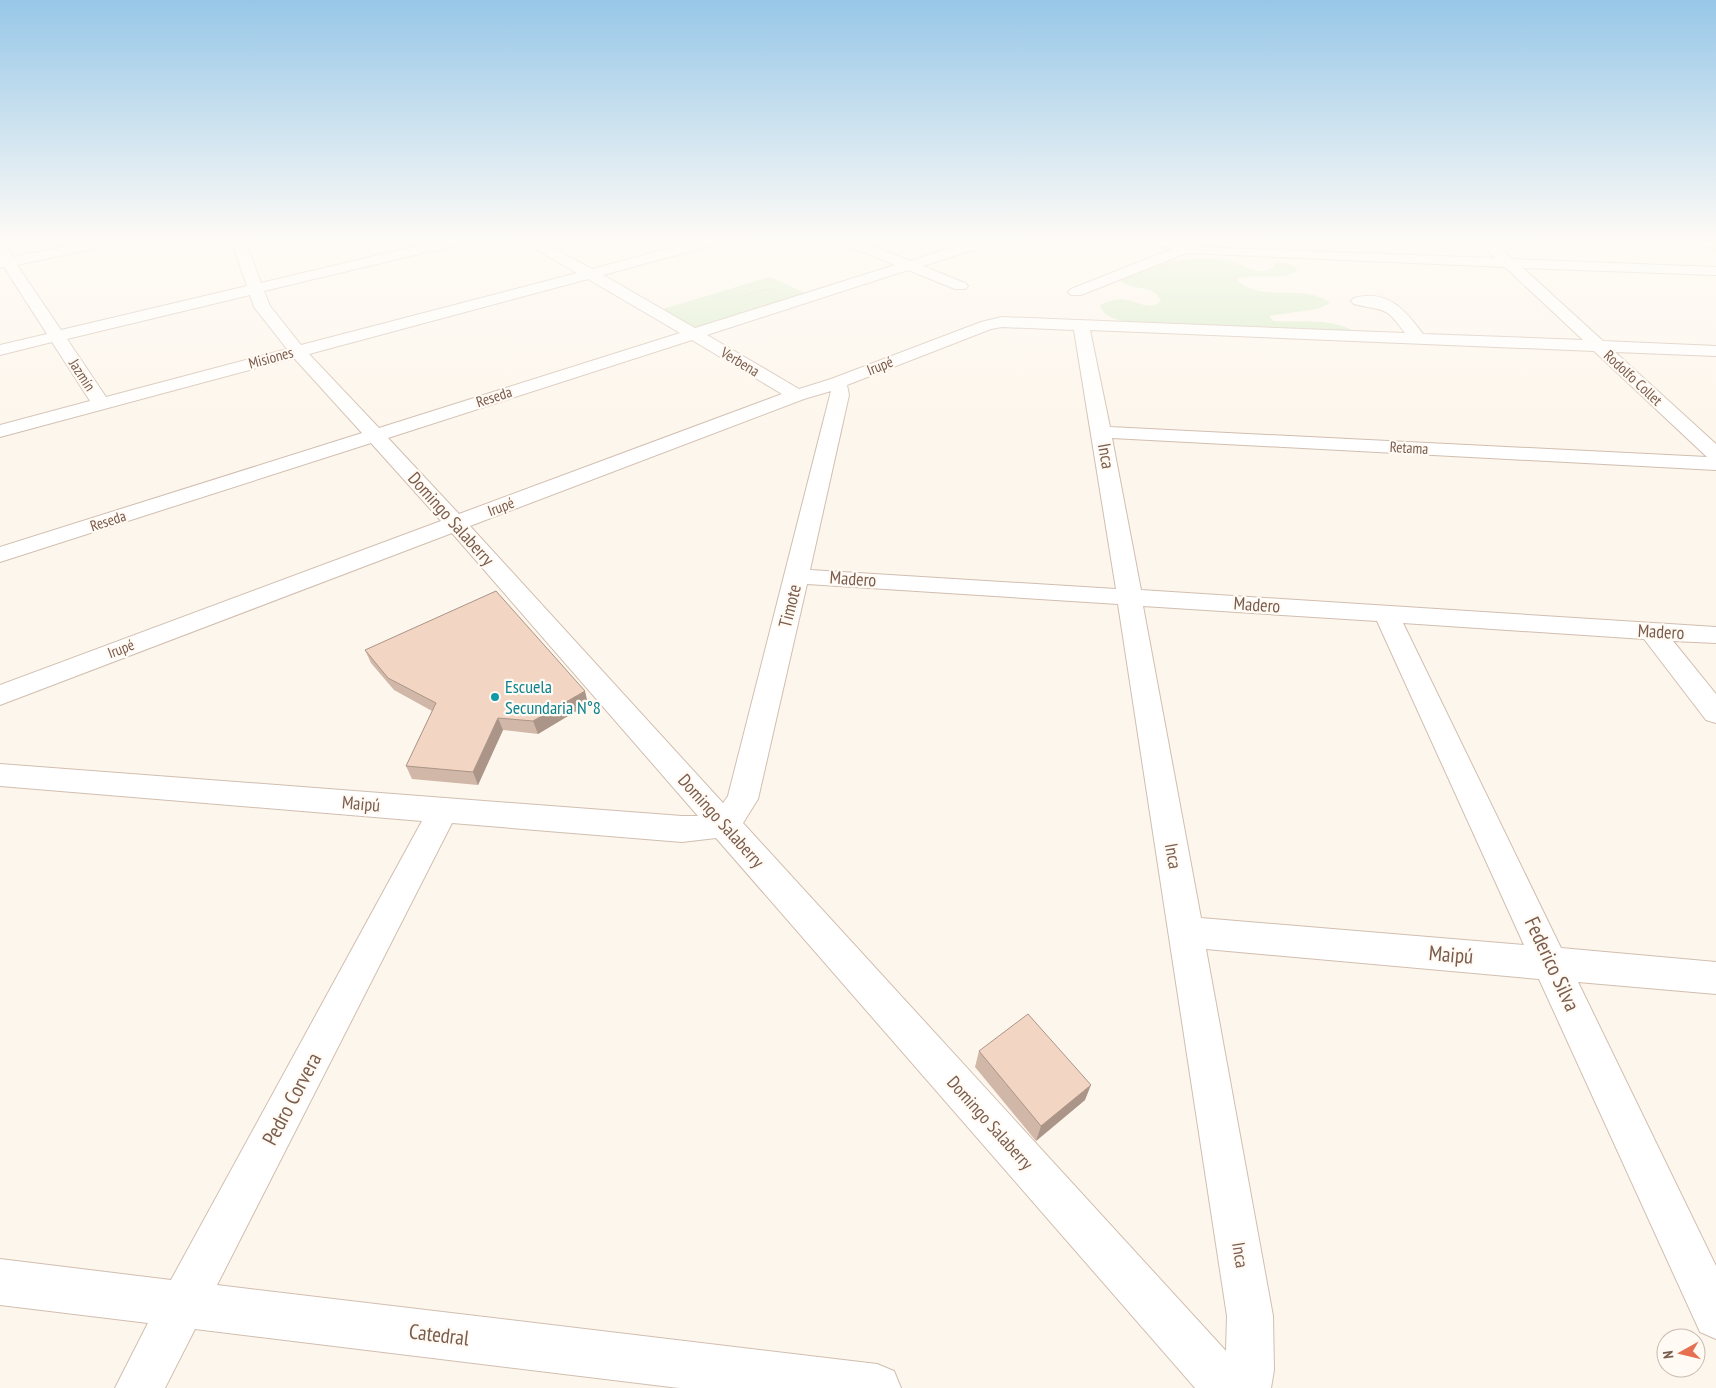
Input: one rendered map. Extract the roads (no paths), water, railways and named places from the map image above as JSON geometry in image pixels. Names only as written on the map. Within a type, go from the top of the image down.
[{"type":"street","name":"Jazmín","points":[[34,305],[58,337],[101,404]]},
{"type":"street","points":[[0,350],[196,305]]},
{"type":"street","name":"Domingo Salaberry","points":[[261,305],[297,351],[456,524],[1227,1388]]},
{"type":"street","name":"Misiones","points":[[0,431],[474,305]]},
{"type":"street","name":"Verbena","points":[[644,305],[797,395]]},
{"type":"street","name":"Reseda","points":[[0,555],[785,305]]},
{"type":"street","points":[[1386,305],[1390,306],[1418,339]]},
{"type":"street","name":"Rodolfo Collet","points":[[1554,305],[1716,455]]},
{"type":"street","name":"Irupé","points":[[0,695],[797,395],[837,383],[976,328],[1002,322],[1716,351]]},
{"type":"street","name":"Inca","points":[[1081,325],[1101,432],[1250,1316],[1250,1370],[1247,1388]]},
{"type":"street","name":"Timote","points":[[722,824],[743,798],[798,576],[840,395],[837,383]]},
{"type":"street","name":"Retama","points":[[1101,432],[1716,464]]},
{"type":"street","name":"Madero","points":[[798,576],[1716,635]]},
{"type":"street","name":"Federico Silva","points":[[1386,614],[1552,963],[1716,1316]]},
{"type":"street","points":[[1652,632],[1716,713]]},
{"type":"street","name":"Maipú","points":[[0,775],[682,829],[722,824]]},
{"type":"street","name":"Pedro Corvera","points":[[139,1388],[443,810]]},
{"type":"street","name":"Maipú","points":[[1186,932],[1716,978]]},
{"type":"street","name":"Catedral","points":[[0,1282],[878,1388]]},
{"type":"place","name":"Escuela Secundaria N°8","points":[[495,697]]}]
